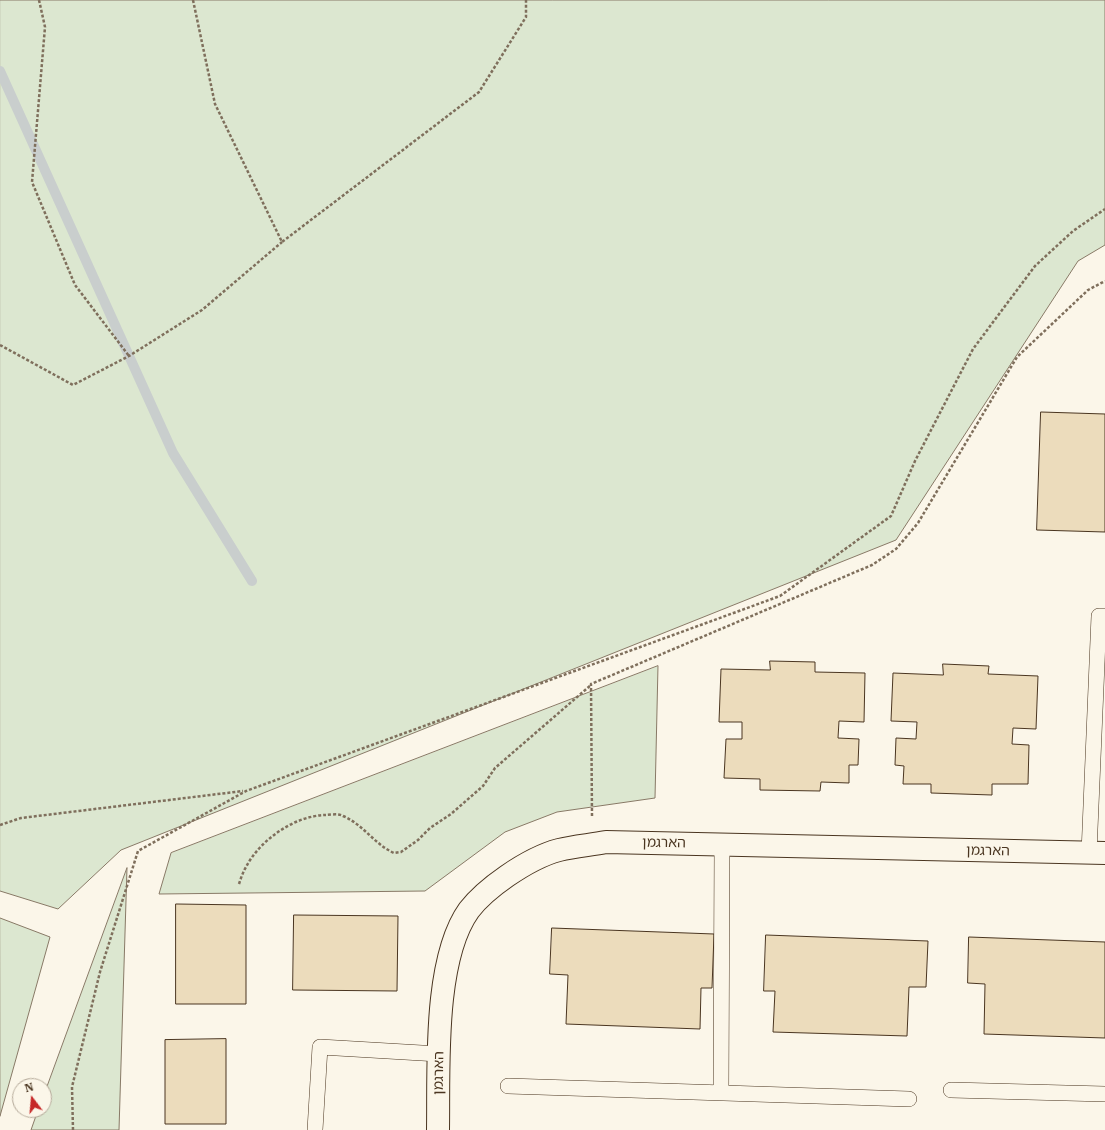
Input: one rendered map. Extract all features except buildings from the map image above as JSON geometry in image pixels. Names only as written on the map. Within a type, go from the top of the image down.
[{"type":"street","name":"הארגמן","points":[[438,1130],[440,1022],[446,970],[454,941],[469,910],[493,886],[523,865],[558,850],[606,842],[1097,853]]},
{"type":"lane","points":[[1097,853],[1099,616],[1105,616]]},
{"type":"lane","points":[[721,1093],[722,845]]},
{"type":"lane","points":[[315,1130],[320,1047],[439,1054]]},
{"type":"lane","points":[[508,1086],[909,1099]]},
{"type":"lane","points":[[952,1090],[1105,1094]]},
{"type":"path","points":[[39,0],[45,26],[32,182],[75,285],[129,356]]},
{"type":"path","points":[[193,0],[215,104],[282,242]]},
{"type":"path","points":[[0,345],[73,385],[129,356],[202,310],[282,242],[479,92],[526,17],[526,0]]},
{"type":"path","points":[[73,1130],[72,1087],[100,972],[138,851],[246,791],[780,596],[891,516],[915,460],[973,349],[1035,266],[1073,231],[1105,209]]},
{"type":"path","points":[[239,884],[246,866],[258,850],[272,836],[290,825],[313,816],[342,815],[366,830],[381,847],[394,853],[401,852],[418,840],[430,828],[451,814],[483,786],[495,768],[591,684],[872,565],[896,548],[918,522],[1017,357],[1088,290],[1105,281]]},
{"type":"path","points":[[591,684],[592,845]]},
{"type":"path","points":[[0,825],[21,818],[246,791]]},
{"type":"green space","points":[[0,0],[1105,0],[1105,245],[1078,261],[896,540],[121,850],[58,909],[0,891]]},
{"type":"green space","points":[[658,666],[655,798],[557,812],[505,832],[425,891],[159,894],[171,853]]},
{"type":"green space","points":[[127,868],[119,1130],[31,1130],[35,1118],[52,1118],[52,1078],[50,1078]]},
{"type":"green space","points":[[0,918],[50,937],[0,1116]]},
{"type":"waterway","points":[[0,71],[173,453],[252,581]]}]
